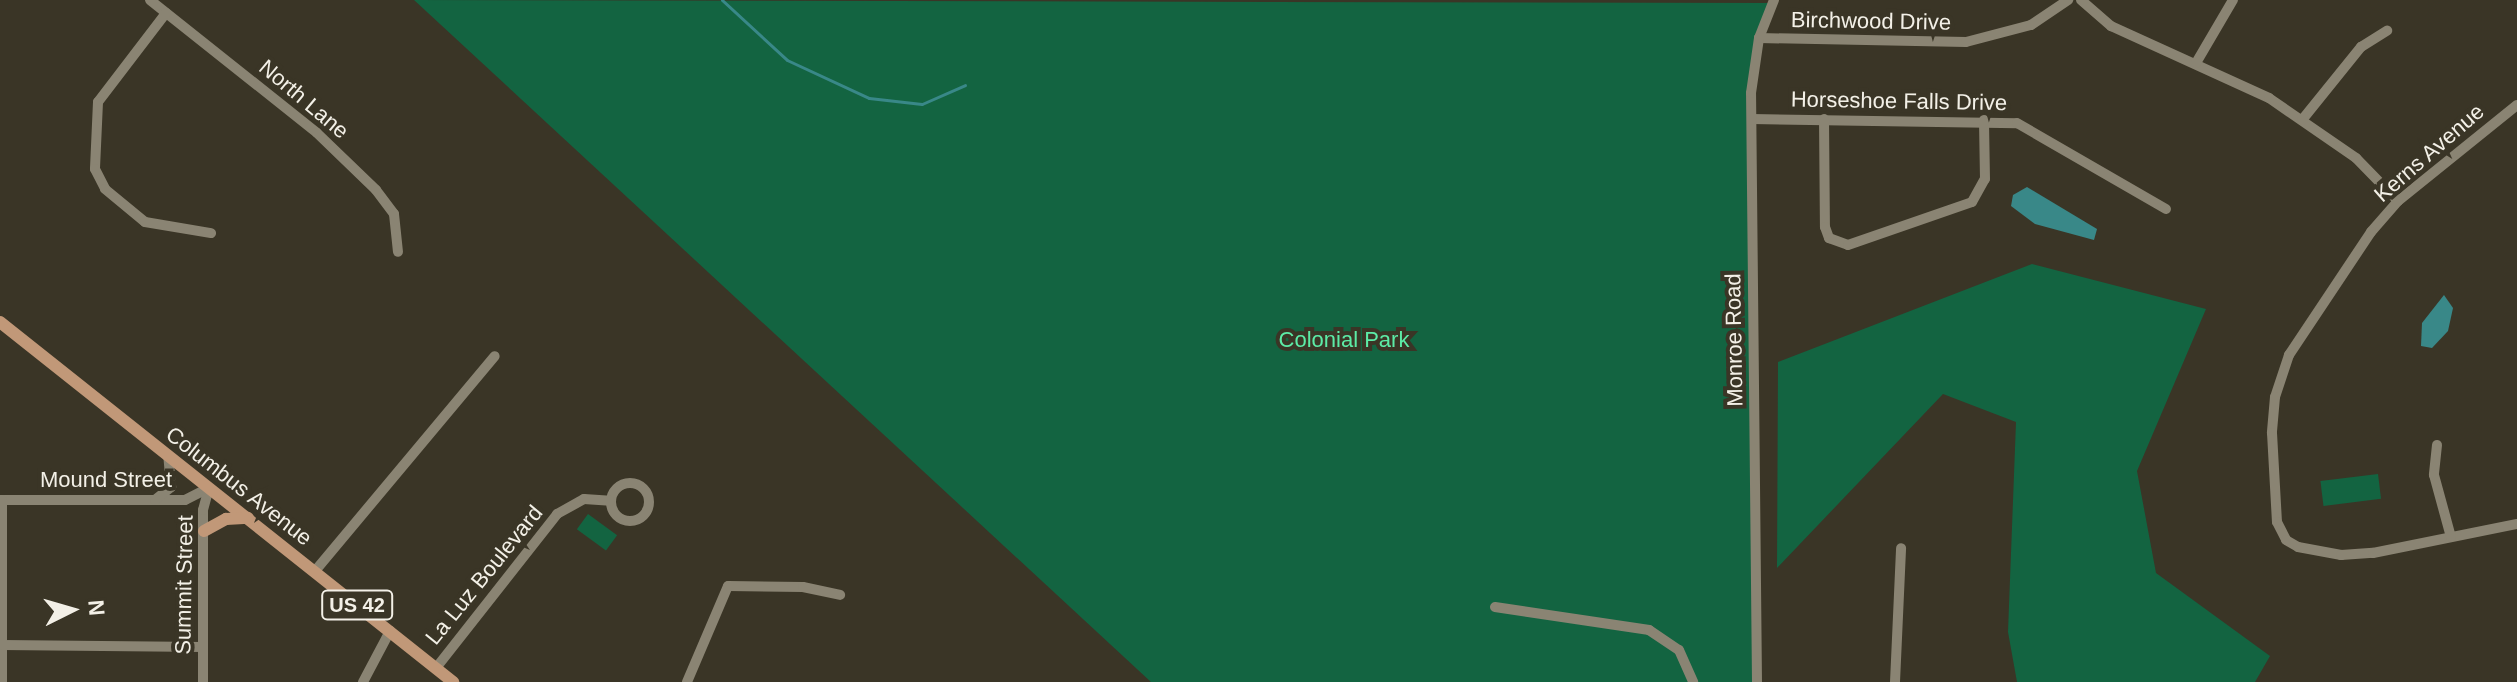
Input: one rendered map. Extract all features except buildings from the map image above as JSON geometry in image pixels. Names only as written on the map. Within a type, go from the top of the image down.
[{"type":"main road","name":"Columbus Avenue","points":[[0,322],[453,682]]},
{"type":"main road","points":[[204,531],[226,519],[248,518]]},
{"type":"street","name":"North Lane","points":[[150,0],[317,133],[376,190],[394,214],[398,252]]},
{"type":"street","name":"Monroe Road","points":[[1757,682],[1752,119],[1759,38],[1774,0]]},
{"type":"street","name":"Birchwood Drive","points":[[1759,38],[1966,42],[2031,25],[2068,0]]},
{"type":"street","points":[[2081,0],[2111,26],[2250,87],[2356,158],[2398,201]]},
{"type":"street","points":[[2196,63],[2233,0]]},
{"type":"street","points":[[166,13],[98,102],[95,169],[105,189],[145,222],[211,233]]},
{"type":"street","points":[[2302,120],[2361,47],[2387,31]]},
{"type":"street","name":"Kerns Avenue","points":[[2517,105],[2398,201],[2315,312],[2289,355],[2273,411],[2282,535],[2298,547],[2341,555],[2517,524]]},
{"type":"street","name":"Horseshoe Falls Drive","points":[[1752,119],[1984,120],[2035,130],[2166,209]]},
{"type":"street","points":[[1824,119],[1825,227],[1829,238],[1848,245],[1972,202],[1985,179],[1984,120]]},
{"type":"street","points":[[315,571],[495,356]]},
{"type":"street","points":[[2437,445],[2434,475],[2451,537]]},
{"type":"street","points":[[153,501],[171,487],[168,455]]},
{"type":"street","name":"Mound Street","points":[[1,500],[185,500],[209,488]]},
{"type":"street","name":"Summit Street","points":[[203,682],[204,531],[209,488]]},
{"type":"street","name":"La Luz Boulevard","points":[[436,668],[557,514],[584,499],[610,501]]},
{"type":"street","points":[[1,500],[2,682]]},
{"type":"street","points":[[1895,682],[1901,548]]},
{"type":"street","points":[[687,682],[728,586],[803,587],[840,595]]},
{"type":"street","points":[[1495,607],[1649,630],[1679,650],[1693,682]]},
{"type":"street","points":[[363,682],[390,631]]},
{"type":"street","points":[[2,645],[203,647]]},
{"type":"green space","name":"Colonial Park","points":[[414,0],[1772,3],[1754,64],[1757,682],[1151,682]]},
{"type":"green space","points":[[2032,264],[2206,309],[2137,471],[2156,573],[2270,656],[2255,682],[2017,682],[2008,632],[2016,422],[1943,394],[1777,568],[1778,362]]},
{"type":"green space","points":[[2378,474],[2381,499],[2323,506],[2320,481]]},
{"type":"green space","points":[[588,514],[617,535],[606,551],[577,529]]},
{"type":"water","points":[[2027,187],[2097,229],[2094,240],[2035,224],[2011,206],[2013,195]]},
{"type":"water","points":[[2444,295],[2453,308],[2448,331],[2432,348],[2421,346],[2422,323]]},
{"type":"waterway","points":[[722,0],[787,60],[869,98],[922,104],[965,85]]}]
